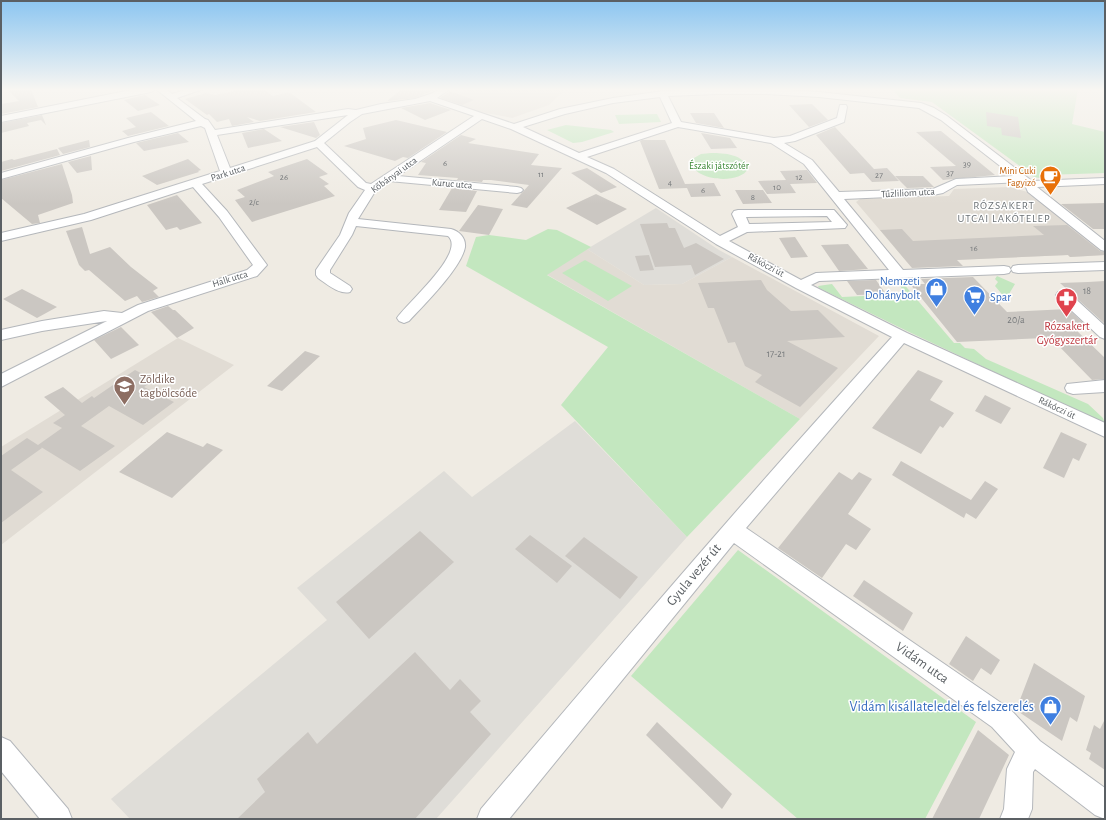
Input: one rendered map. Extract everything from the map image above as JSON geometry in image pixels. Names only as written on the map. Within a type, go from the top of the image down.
[{"type":"street","points":[[1,176],[131,140],[183,127]]},
{"type":"street","points":[[208,127],[212,133],[226,173]]},
{"type":"street","points":[[212,133],[249,127]]},
{"type":"street","name":"Park utca","points":[[1,238],[87,217],[318,143],[339,127]]},
{"type":"street","name":"Kőbányai utca","points":[[345,290],[324,275],[323,270],[346,235],[351,222],[366,196],[372,188],[463,127]]},
{"type":"street","name":"Rákóczi út","points":[[515,127],[579,156],[634,185],[720,241],[801,285],[902,336],[1105,430]]},
{"type":"street","points":[[579,156],[667,127]]},
{"type":"street","points":[[696,127],[774,141],[792,139],[822,127]]},
{"type":"street","points":[[956,127],[1027,181],[1032,190],[1105,247]]},
{"type":"street","points":[[774,141],[808,162],[899,274]]},
{"type":"street","points":[[318,143],[362,185],[372,188]]},
{"type":"street","name":"Kuruc utca","points":[[387,178],[517,190]]},
{"type":"street","name":"Tűzliliom utca","points":[[836,196],[933,192],[940,191],[950,183],[956,182],[1105,181]]},
{"type":"street","name":"Halk utca","points":[[1,381],[157,302],[252,273],[260,265],[223,214],[195,183]]},
{"type":"street","points":[[745,228],[738,214],[848,211]]},
{"type":"street","points":[[720,241],[745,228],[841,225],[830,212]]},
{"type":"street","points":[[351,222],[451,233],[456,236],[459,247],[456,257],[404,318]]},
{"type":"street","points":[[1018,269],[1105,266]]},
{"type":"street","points":[[801,285],[816,277],[1004,270]]},
{"type":"street","points":[[1063,295],[1105,334]]},
{"type":"street","points":[[1,335],[42,326],[104,316],[123,318]]},
{"type":"street","name":"Gyula vezér út","points":[[490,819],[815,432],[902,336]]},
{"type":"street","points":[[1073,388],[1105,386]]},
{"type":"street","name":"Vidám utca","points":[[732,530],[1001,718],[1031,750],[1105,805]]},
{"type":"street","points":[[1,750],[58,819]]},
{"type":"street","points":[[1014,819],[1018,809],[1020,769],[1031,750]]},
{"type":"shaded area","points":[[1010,187],[1031,193],[1105,251],[1105,255],[1070,257],[1068,255],[907,262],[856,202],[860,199],[949,196],[954,189]]},
{"type":"shaded area","points":[[656,208],[732,257],[682,284],[644,285],[587,249]]},
{"type":"shaded area","points":[[587,249],[644,285],[682,284],[732,257],[879,336],[800,419],[546,274]]},
{"type":"shaded area","name":"Zöldike tagbölcsőde","points":[[178,338],[234,365],[1,545],[1,447]]},
{"type":"shaded area","points":[[575,421],[687,537],[436,819],[130,819],[111,799],[327,620],[297,588],[444,471],[472,497]]},
{"type":"green space","points":[[557,127],[586,127],[611,130],[614,132],[582,142],[573,143],[547,130]]},
{"type":"green space","points":[[967,127],[1085,127],[1105,132],[1105,173],[1044,175],[1050,179],[1029,175],[1017,169],[1024,169]]},
{"type":"green space","name":"Északi játszótér","points":[[722,153],[738,157],[746,164],[748,169],[743,174],[727,179],[708,177],[694,168],[691,162],[694,158],[701,154]]},
{"type":"green space","points":[[548,229],[557,230],[591,247],[547,275],[800,419],[687,537],[561,405],[608,347],[466,266],[476,237],[489,235],[526,240]]},
{"type":"green space","points":[[585,260],[632,286],[608,301],[562,273]]},
{"type":"green space","points":[[997,276],[1015,284],[1006,299],[995,286],[998,282],[995,279]]},
{"type":"green space","points":[[897,282],[902,282],[954,343],[960,343],[965,348],[974,349],[986,359],[1088,404],[1103,418],[1105,424],[907,331],[819,288],[818,286],[832,284],[842,297],[906,294]]},
{"type":"green space","points":[[738,550],[976,722],[925,819],[798,819],[631,676]]},
{"type":"building","points":[[1,127],[24,127],[1,133]]},
{"type":"building","points":[[135,127],[164,127],[128,136],[122,131]]},
{"type":"building","points":[[281,127],[316,127],[320,135],[316,138]]},
{"type":"building","points":[[427,127],[447,132],[408,158],[403,157],[395,161],[344,146],[366,139],[363,128]]},
{"type":"building","points":[[835,127],[874,169],[887,168],[899,181],[872,182],[864,173],[850,174],[816,135]]},
{"type":"building","points":[[996,127],[1019,127],[1021,138],[1002,135],[1001,128]]},
{"type":"building","points":[[264,129],[282,141],[248,148],[242,133]]},
{"type":"building","points":[[941,131],[995,175],[943,180],[930,167],[956,166],[916,132]]},
{"type":"building","points":[[178,133],[189,142],[144,151],[136,143]]},
{"type":"building","points":[[701,133],[730,138],[737,148],[711,149]]},
{"type":"building","points":[[461,135],[476,139],[468,143],[539,154],[531,165],[562,168],[527,208],[511,205],[529,185],[491,180],[483,180],[482,182],[457,180],[458,178],[418,175],[426,163],[421,162]]},
{"type":"building","points":[[89,140],[90,147],[63,154],[58,148]]},
{"type":"building","points":[[665,140],[685,184],[714,183],[721,196],[691,197],[687,188],[659,189],[640,141]]},
{"type":"building","points":[[57,149],[60,155],[1,171],[1,162]]},
{"type":"building","points":[[91,156],[92,170],[77,173],[68,162]]},
{"type":"building","points":[[188,159],[201,170],[198,171],[199,172],[157,185],[142,176]]},
{"type":"building","points":[[307,159],[328,174],[319,177],[329,184],[324,186],[335,196],[252,222],[235,200],[245,197],[237,190],[274,176],[268,172]]},
{"type":"building","points":[[62,164],[72,195],[73,203],[38,215],[40,223],[32,224],[1,198],[1,180]]},
{"type":"building","points":[[587,168],[617,187],[601,193],[571,173]]},
{"type":"building","points":[[807,170],[817,183],[790,184],[796,193],[767,194],[758,181],[786,180],[780,171]]},
{"type":"building","points":[[895,176],[923,176],[934,187],[907,188]]},
{"type":"building","points":[[452,188],[477,191],[466,212],[439,210]]},
{"type":"building","points":[[735,190],[763,190],[772,203],[743,204]]},
{"type":"building","points":[[596,194],[627,209],[597,225],[566,208]]},
{"type":"building","points":[[177,195],[202,223],[180,230],[177,227],[166,230],[147,205]]},
{"type":"building","points":[[1105,203],[1105,229],[1093,229],[1061,204]]},
{"type":"building","points":[[478,205],[503,209],[489,235],[459,231]]},
{"type":"building","points":[[667,223],[669,228],[675,228],[684,248],[696,243],[724,259],[695,275],[691,265],[655,267],[640,224]]},
{"type":"building","points":[[1067,225],[1100,251],[1105,252],[1105,255],[1070,257],[1068,255],[957,260],[963,266],[912,268],[880,230],[902,229],[913,241],[1044,235],[1033,226]]},
{"type":"building","points":[[82,227],[90,254],[110,247],[131,267],[158,288],[153,291],[159,297],[142,302],[137,296],[125,301],[89,270],[85,271],[79,265],[66,231]]},
{"type":"building","points":[[795,237],[808,257],[791,258],[779,238]]},
{"type":"building","points":[[848,244],[868,269],[839,271],[821,245]]},
{"type":"building","points":[[649,255],[654,270],[640,271],[635,256]]},
{"type":"building","points":[[973,277],[1007,312],[1068,309],[1089,328],[1075,329],[1105,358],[1105,379],[1092,380],[1052,339],[1045,338],[957,342],[910,284],[925,284],[921,279]]},
{"type":"building","points":[[761,280],[767,290],[791,311],[818,310],[845,337],[787,341],[838,368],[800,407],[755,382],[762,375],[745,366],[735,342],[728,343],[714,308],[708,308],[698,283]]},
{"type":"building","points":[[876,280],[886,294],[857,295],[847,281]]},
{"type":"building","points":[[1105,281],[1105,324],[1060,283],[1088,282]]},
{"type":"building","points":[[22,289],[57,307],[37,318],[3,299]]},
{"type":"building","points":[[168,306],[175,310],[194,328],[177,338],[151,312]]},
{"type":"building","points":[[121,327],[139,345],[111,359],[94,340]]},
{"type":"building","points":[[305,351],[320,356],[282,391],[267,386]]},
{"type":"building","points":[[135,370],[154,380],[144,387],[174,402],[143,425],[109,406],[81,426],[115,446],[80,471],[41,447],[42,448],[11,470],[43,492],[1,523],[1,456],[27,438],[38,445],[62,428],[53,423],[65,415],[44,397],[63,387],[82,403],[92,396],[94,398]]},
{"type":"building","points":[[918,370],[943,381],[930,400],[954,413],[943,428],[940,426],[921,454],[872,428]]},
{"type":"building","points":[[985,395],[1011,408],[1001,424],[975,411]]},
{"type":"building","points":[[167,432],[203,447],[207,443],[223,450],[172,498],[119,472]]},
{"type":"building","points":[[1061,432],[1087,444],[1079,461],[1073,458],[1064,478],[1043,468]]},
{"type":"building","points":[[901,461],[971,500],[985,481],[998,489],[976,519],[966,513],[964,518],[892,475]]},
{"type":"building","points":[[839,472],[852,480],[859,472],[872,479],[848,514],[871,529],[856,550],[846,544],[822,578],[778,548]]},
{"type":"building","points":[[420,531],[454,562],[369,639],[336,602]]},
{"type":"building","points":[[530,535],[572,566],[557,583],[515,549]]},
{"type":"building","points":[[584,537],[638,577],[620,599],[565,556]]},
{"type":"building","points":[[864,580],[913,613],[903,631],[853,596]]},
{"type":"building","points":[[966,636],[1000,660],[991,675],[981,668],[973,681],[949,664]]},
{"type":"building","points":[[415,652],[450,690],[460,679],[481,701],[470,712],[491,734],[415,819],[237,819],[265,792],[257,779],[308,732],[317,744]]},
{"type":"building","points":[[1034,663],[1085,696],[1077,722],[1070,717],[1062,741],[1016,710]]},
{"type":"building","points":[[1104,721],[1105,770],[1089,759],[1091,753],[1086,750],[1094,725],[1100,729]]},
{"type":"building","points":[[657,722],[732,794],[722,809],[646,735]]},
{"type":"building","points":[[978,730],[1009,755],[979,819],[932,819]]},
{"type":"place","name":"Mini Cuki Fagyizó","points":[[1051,196]]},
{"type":"place","name":"Nemzeti Dohánybolt","points":[[936,308]]},
{"type":"place","name":"Spar","points":[[975,316]]},
{"type":"place","name":"Rózsakert Gyógyszertár","points":[[1067,318]]},
{"type":"place","name":"Zöldike tagbölcsőde","points":[[124,406]]},
{"type":"place","name":"Vidám kisállateledel és felszerelés","points":[[1050,726]]},
{"type":"district","name":"RÓZSAKERT UTCAI LAKÓTELEP","points":[[1004,211]]}]
